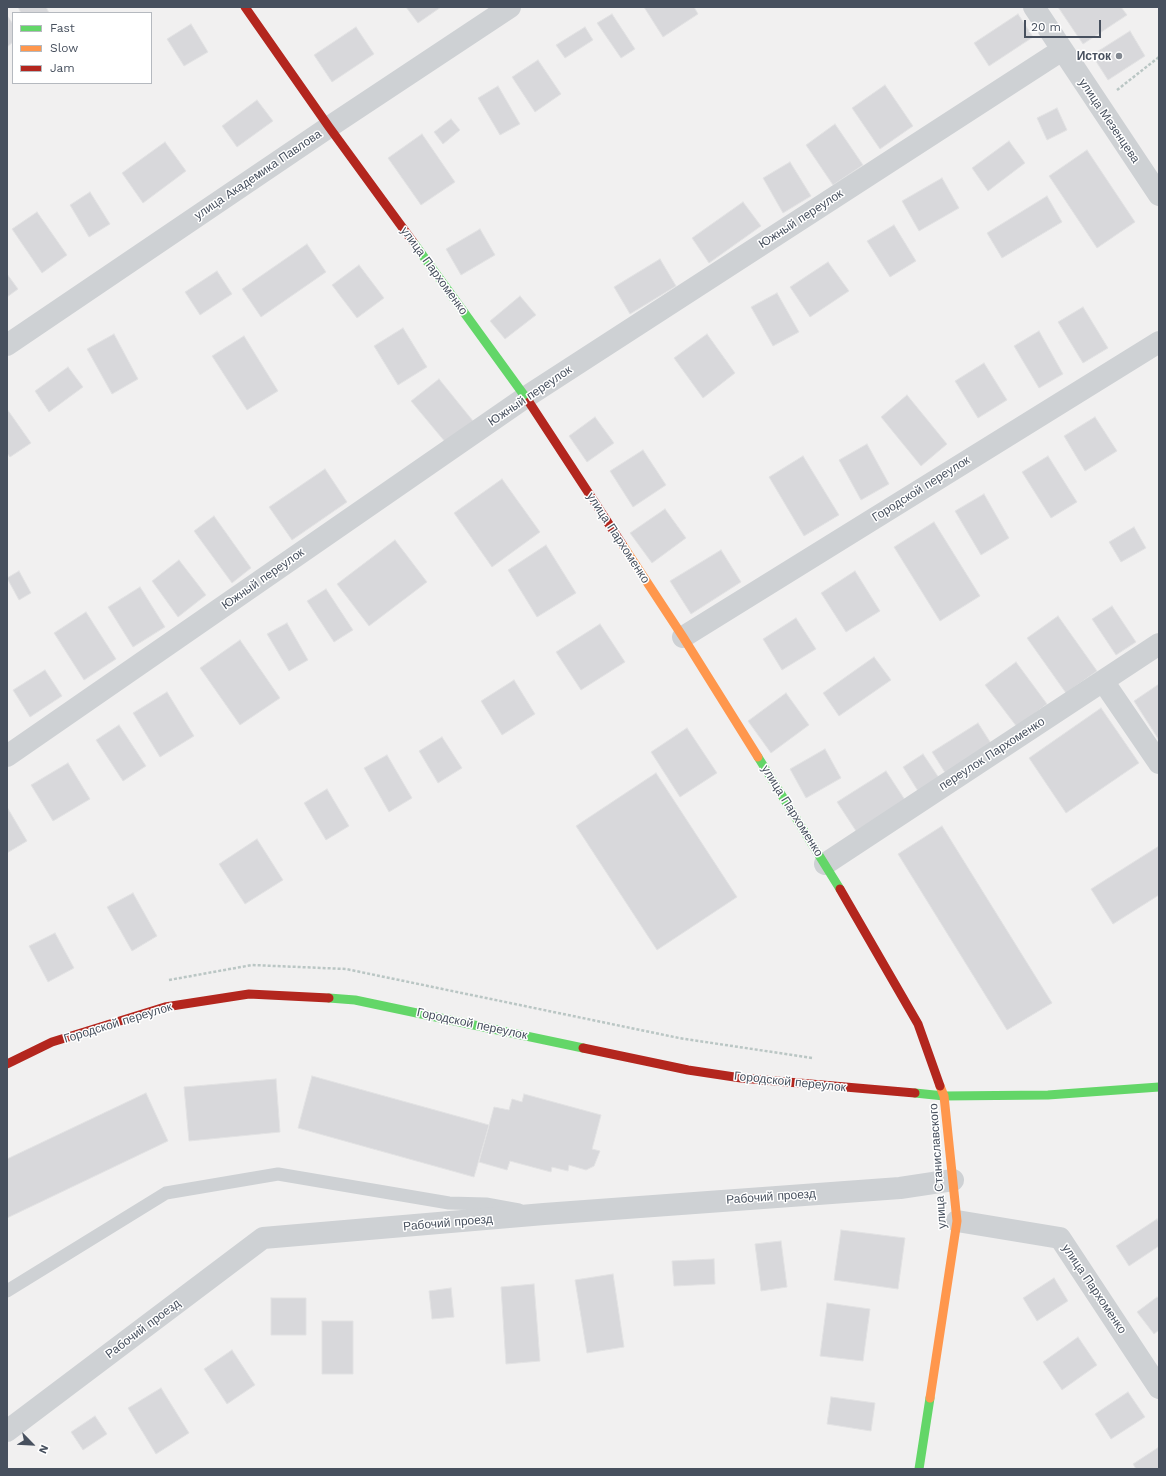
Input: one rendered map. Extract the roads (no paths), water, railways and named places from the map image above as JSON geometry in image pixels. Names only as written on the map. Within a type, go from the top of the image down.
[{"type":"street","name":"улица Пархоменко","points":[[245,7],[329,127],[526,397],[683,636],[825,864],[918,1024],[944,1096]]},
{"type":"street","name":"улица Академика Павлова","points":[[7,345],[329,127],[510,7]]},
{"type":"street","name":"улица Мезенцева","points":[[1034,7],[1159,195]]},
{"type":"street","name":"Южный переулок","points":[[7,756],[526,397],[1062,50]]},
{"type":"street","name":"Городской переулок","points":[[683,636],[1159,342]]},
{"type":"street","name":"переулок Пархоменко","points":[[825,864],[1159,644]]},
{"type":"street","points":[[1103,681],[1159,763]]},
{"type":"street","name":"Городской переулок","points":[[7,1064],[52,1042],[165,1006],[249,994],[355,1000],[688,1070],[749,1079],[944,1096]]},
{"type":"street","name":"улица Станиславского","points":[[919,1469],[957,1221],[944,1096],[1048,1095],[1159,1087]]},
{"type":"street","name":"Рабочий проезд","points":[[7,1431],[263,1238],[544,1214],[900,1188],[953,1180]]},
{"type":"street","name":"улица Пархоменко","points":[[957,1221],[1060,1238],[1159,1388]]},
{"type":"lane","points":[[7,1291],[166,1193],[278,1174],[448,1203],[486,1204],[544,1214]]},
{"type":"place","name":"Исток","points":[[1119,56]]}]
